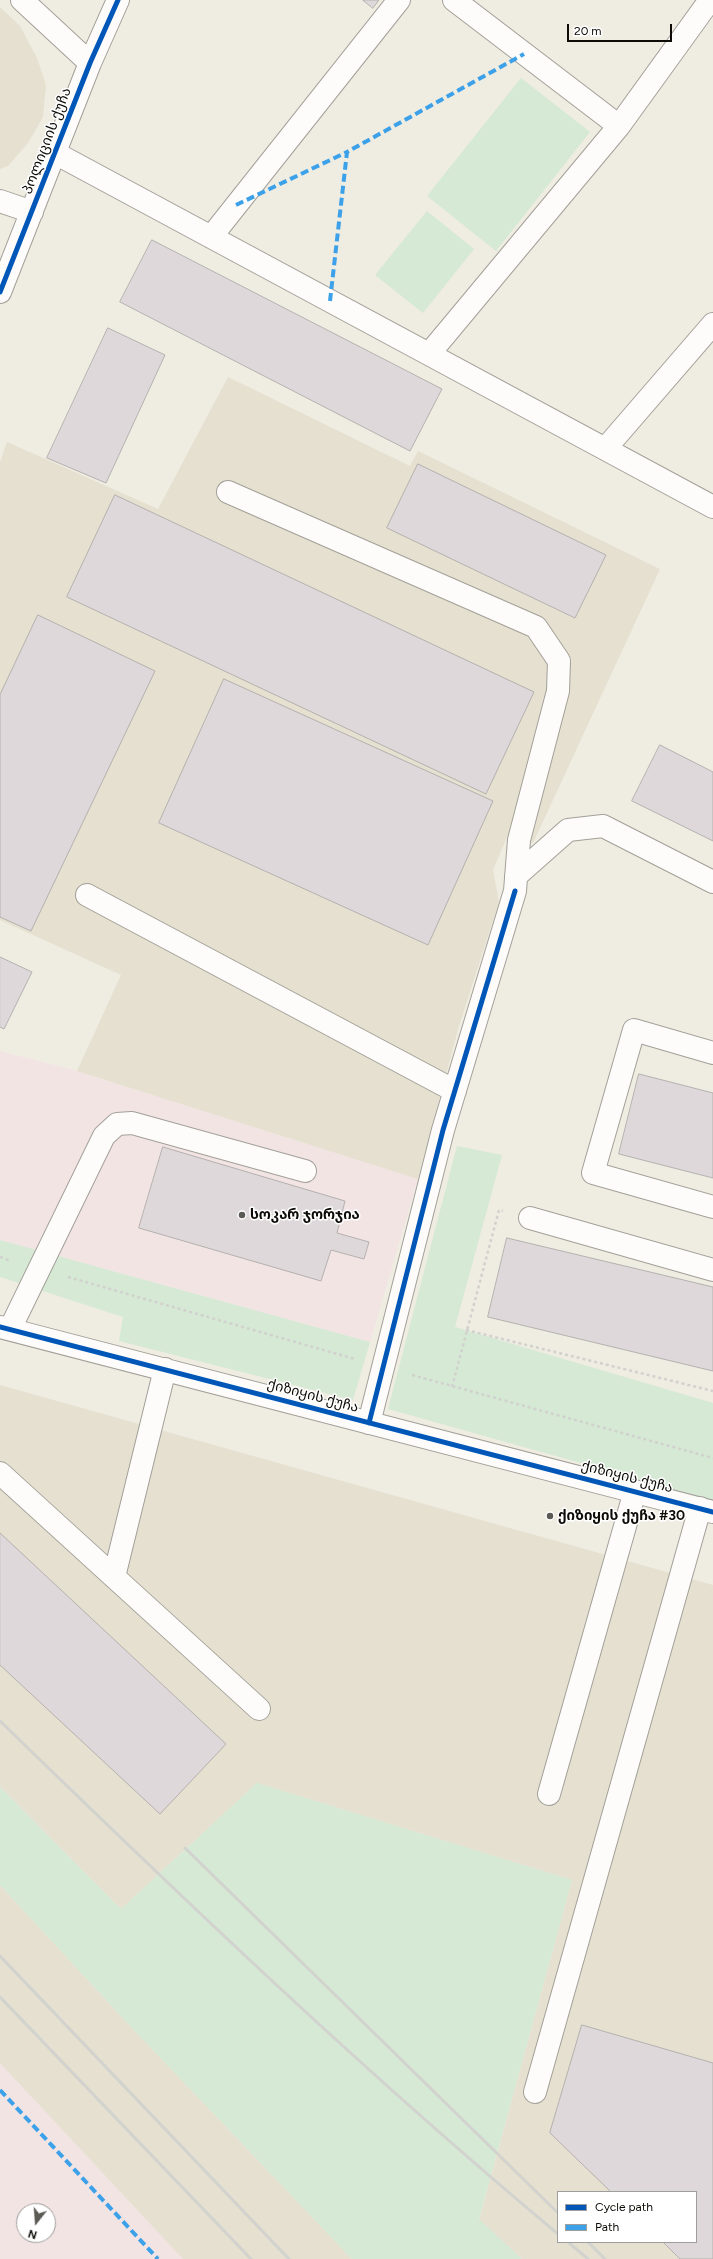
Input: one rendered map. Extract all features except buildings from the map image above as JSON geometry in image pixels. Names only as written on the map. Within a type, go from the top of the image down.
[{"type":"street","points":[[22,0],[90,63]]},
{"type":"street","name":"პოლიციის ქუჩა","points":[[0,292],[90,63],[118,0]]},
{"type":"street","points":[[211,237],[399,0]]},
{"type":"street","points":[[454,0],[619,126]]},
{"type":"street","points":[[429,354],[619,126],[710,0]]},
{"type":"street","points":[[55,153],[713,507]]},
{"type":"street","points":[[0,201],[32,212]]},
{"type":"street","points":[[605,449],[713,324]]},
{"type":"street","points":[[228,492],[536,627],[560,661],[558,691],[519,840],[516,884],[443,1130],[369,1423]]},
{"type":"street","points":[[516,884],[568,830],[603,826],[713,882]]},
{"type":"street","points":[[87,895],[455,1091]]},
{"type":"street","points":[[713,1053],[634,1030],[593,1173],[713,1207]]},
{"type":"street","points":[[5,1328],[104,1136],[117,1124],[132,1123],[305,1171]]},
{"type":"street","points":[[530,1218],[713,1270]]},
{"type":"street","name":"ქიზიყის ქუჩა","points":[[5,1328],[707,1510]]},
{"type":"street","points":[[114,1577],[165,1369]]},
{"type":"street","points":[[0,1473],[259,1709]]},
{"type":"street","points":[[549,1794],[635,1491]]},
{"type":"street","points":[[535,2092],[707,1510]]},
{"type":"path","points":[[452,1387],[499,1210],[530,1218]]},
{"type":"path","points":[[466,1330],[713,1391]]},
{"type":"shaded area","points":[[0,7],[20,26],[37,58],[46,85],[43,117],[28,143],[8,166],[0,169]]},
{"type":"shaded area","points":[[228,377],[410,466],[418,451],[660,569],[533,843],[507,837],[493,870],[499,902],[459,1026],[418,1179],[77,1071],[121,975],[0,920],[0,462],[7,442],[158,509]]},
{"type":"shaded area","points":[[0,1051],[77,1071],[418,1179],[370,1342],[0,1240]]},
{"type":"shaded area","points":[[0,1385],[713,1585],[713,2259],[522,2259],[479,2220],[572,1880],[257,1783],[121,1909],[0,1787]]},
{"type":"shaded area","points":[[0,1885],[132,2028],[352,2259],[183,2259],[0,2063]]},
{"type":"shaded area","points":[[0,2063],[183,2259],[0,2259]]},
{"type":"green space","points":[[521,78],[590,132],[496,251],[427,196]]},
{"type":"green space","points":[[427,211],[474,249],[423,313],[375,275]]},
{"type":"green space","points":[[457,1146],[502,1155],[455,1327],[713,1403],[713,1500],[388,1409]]},
{"type":"green space","points":[[0,1240],[370,1342],[353,1400],[119,1341],[123,1317],[0,1277]]},
{"type":"green space","points":[[257,1783],[572,1880],[479,2219],[522,2259],[352,2259],[132,2028],[0,1885],[0,1787],[121,1909]]},
{"type":"railway","points":[[0,1721],[136,1853],[274,1983],[414,2110],[557,2233]]},
{"type":"railway","points":[[185,1848],[557,2212]]},
{"type":"railway","points":[[0,1956],[289,2259]]},
{"type":"railway","points":[[0,1997],[251,2259]]},
{"type":"railway","points":[[569,2243],[588,2259]]},
{"type":"railway","points":[[589,2243],[605,2259]]},
{"type":"marked path","points":[[330,301],[347,152],[524,54]]},
{"type":"marked path","points":[[236,205],[347,152]]},
{"type":"marked path","points":[[0,2090],[158,2259]]},
{"type":"cycle path","points":[[0,292],[90,63],[118,0]]},
{"type":"cycle path","points":[[369,1423],[443,1130],[515,891]]},
{"type":"cycle path","points":[[0,1327],[713,1512]]},
{"type":"place","name":"სოკარ ჯორჯია","points":[[242,1215]]},
{"type":"place","name":"ქიზიყის ქუჩა #30","points":[[550,1516]]}]
